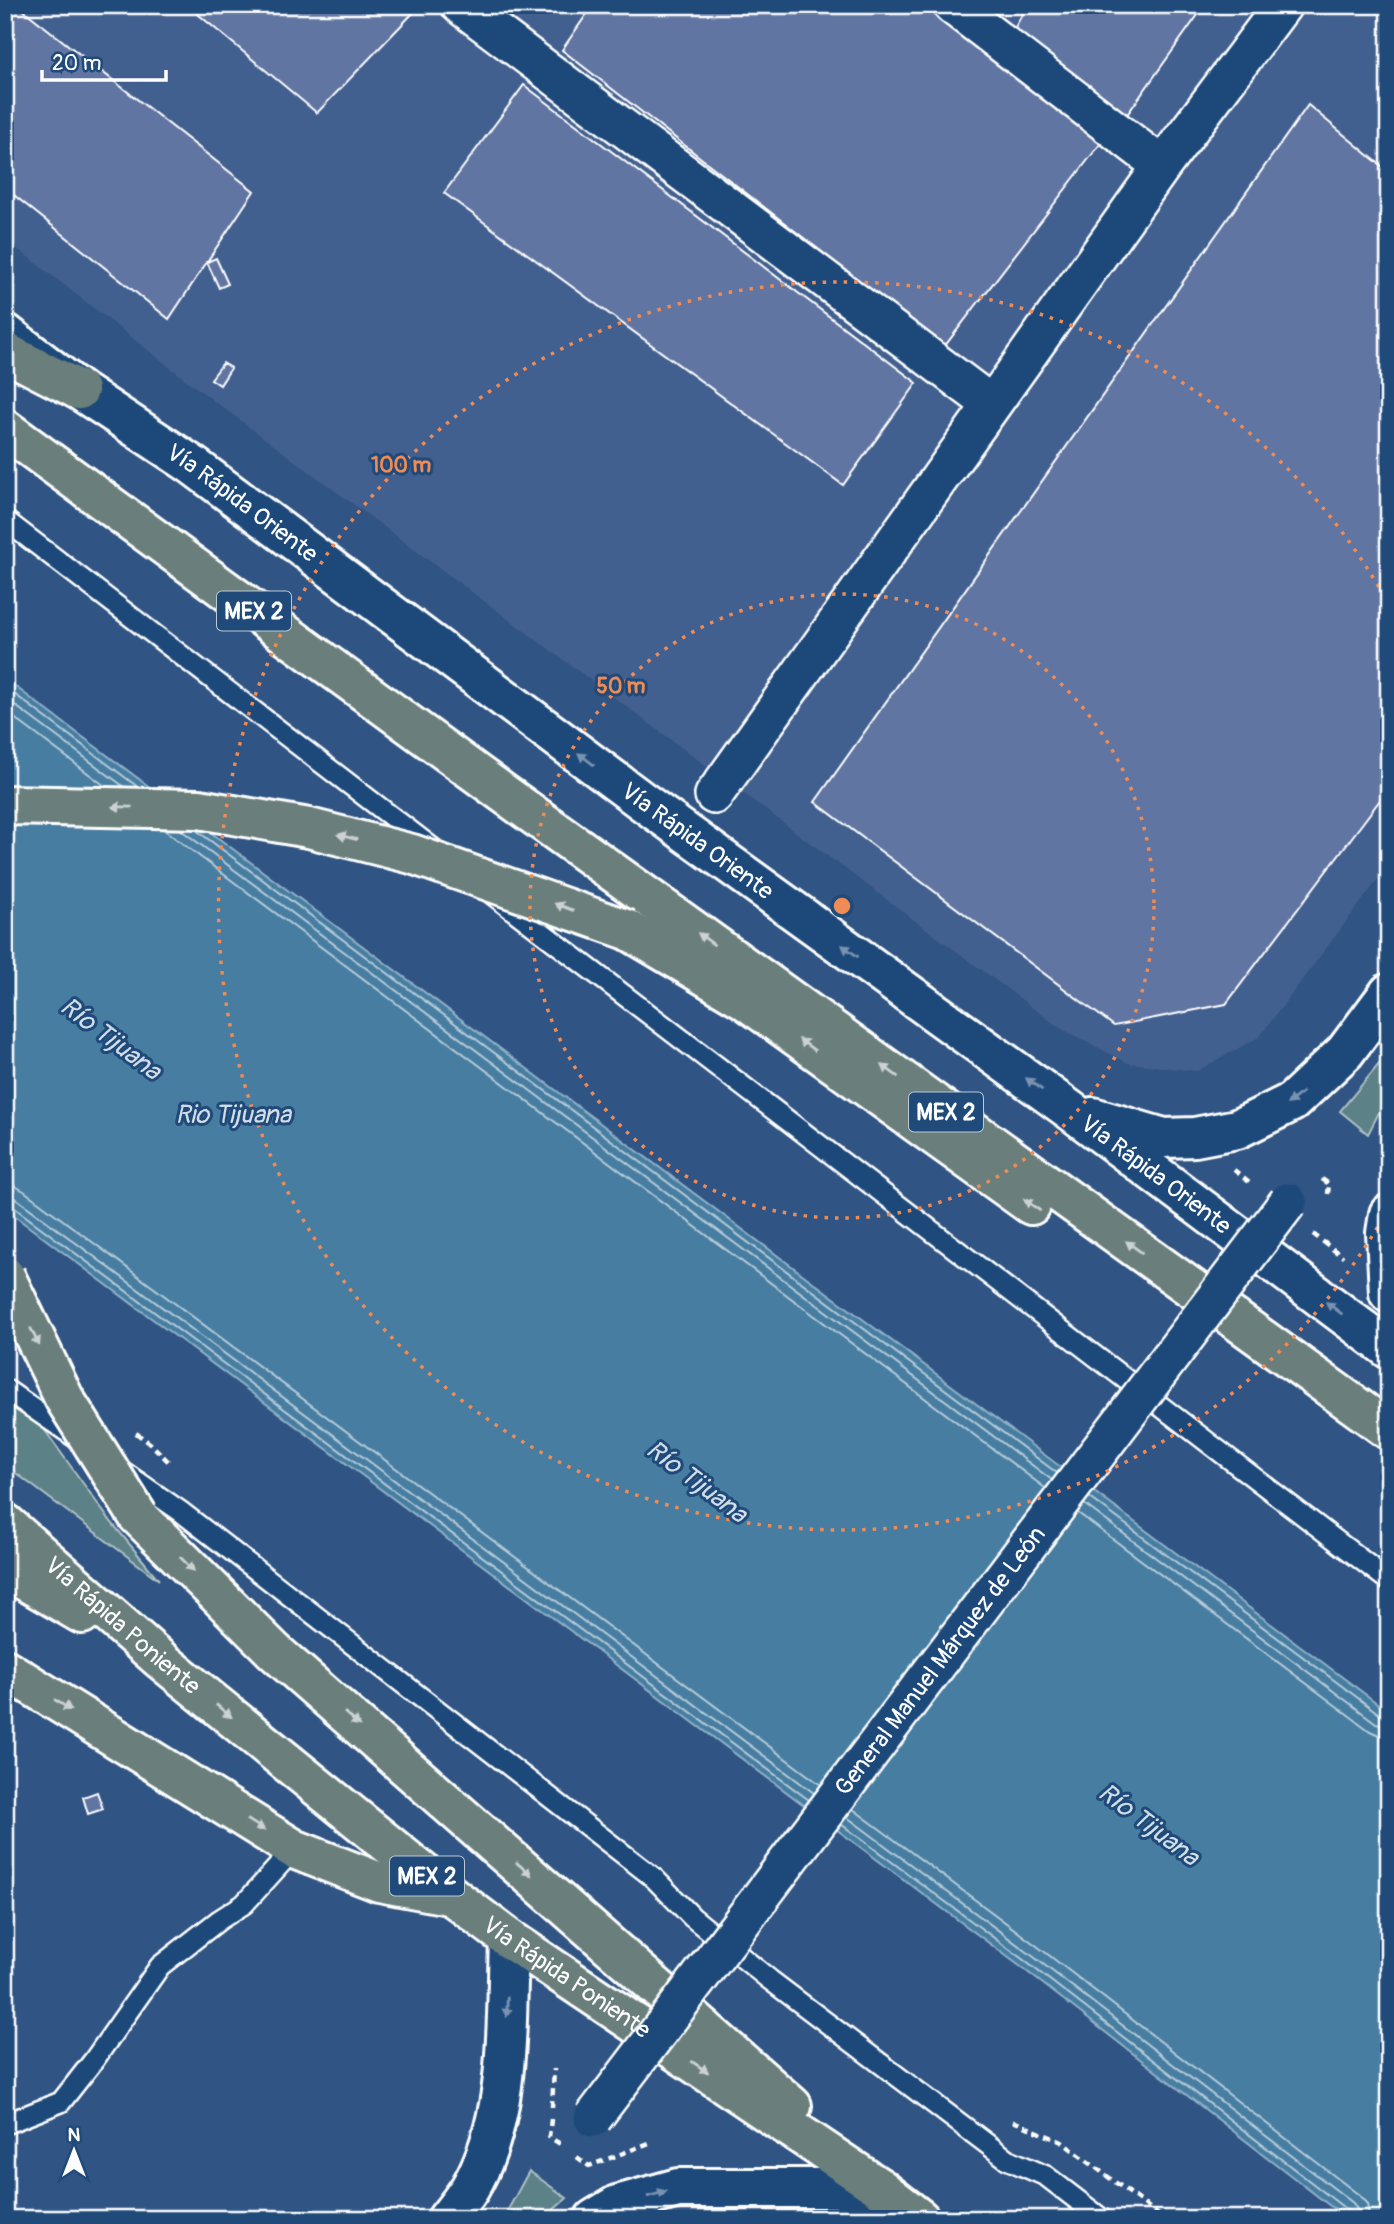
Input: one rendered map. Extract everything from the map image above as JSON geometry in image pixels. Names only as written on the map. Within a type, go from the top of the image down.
[{"type":"highway","points":[[5,352],[79,390]]},
{"type":"highway","points":[[5,401],[157,516],[503,793]]},
{"type":"highway","name":"MEX 2","points":[[5,429],[503,793],[1389,1430]]},
{"type":"highway","points":[[5,805],[199,809],[309,828],[412,854],[628,930],[744,999],[937,1139],[1389,1455]]},
{"type":"highway","points":[[5,1276],[64,1398],[138,1516],[275,1652],[757,2073],[880,2188]]},
{"type":"highway","name":"Vía Rápida Poniente","points":[[5,1523],[161,1660],[452,1896],[509,1939],[880,2188],[920,2219]]},
{"type":"highway","points":[[5,1569],[161,1660]]},
{"type":"highway","points":[[5,1669],[294,1849],[379,1882],[452,1896]]},
{"type":"main road","name":"Vía Rápida Oriente","points":[[5,333],[79,390],[191,464],[642,801],[1070,1110],[1389,1349]]},
{"type":"main road","points":[[1070,1110],[1164,1138],[1195,1137],[1237,1129],[1292,1102],[1345,1052],[1389,993]]},
{"type":"main road","points":[[1389,1214],[1385,1233],[1389,1293]]},
{"type":"main road","points":[[447,2219],[470,2188],[488,2150],[496,2118],[505,2054],[509,1939]]},
{"type":"main road","points":[[594,2219],[617,2205],[678,2188],[880,2188],[914,2219]]},
{"type":"street","points":[[952,5],[1162,166]]},
{"type":"street","points":[[715,794],[990,404],[1162,166],[1283,5]]},
{"type":"street","points":[[477,10],[990,404]]},
{"type":"street","name":"General Manuel Márquez de León","points":[[593,2118],[1288,1202]]},
{"type":"lane","points":[[5,520],[1389,1581]]},
{"type":"lane","points":[[5,1389],[180,1511],[653,1877],[692,1917],[781,1988],[1007,2159],[1046,2176],[1102,2219]]},
{"type":"lane","points":[[5,2124],[61,2102],[160,1966],[244,1904],[294,1849]]},
{"type":"path","points":[[553,2104],[554,2069]]},
{"type":"path","points":[[614,2156],[652,2142]]},
{"type":"shaded area","points":[[5,5],[1389,5],[1389,865],[1259,1037],[1197,1071],[1128,1063],[1060,1028],[198,389],[5,239]]},
{"type":"green space","points":[[1389,1052],[1389,1093],[1368,1134],[1340,1111]]},
{"type":"green space","points":[[5,1375],[108,1518],[159,1580],[5,1465]]},
{"type":"green space","points":[[529,2171],[567,2198],[543,2219],[503,2219]]},
{"type":"water","name":"Rio Tijuana","points":[[5,679],[1389,1712],[1389,2219],[1347,2219],[1021,1967],[5,1209]]},
{"type":"building","points":[[5,5],[17,5],[254,191],[169,319],[5,188]]},
{"type":"building","points":[[187,5],[403,5],[413,13],[317,113]]},
{"type":"building","points":[[593,5],[927,5],[1104,139],[944,347],[562,50]]},
{"type":"building","points":[[1027,5],[1205,5],[1126,116],[1010,37]]},
{"type":"building","points":[[524,85],[917,383],[843,485],[444,193]]},
{"type":"building","points":[[1308,105],[1389,172],[1389,788],[1226,1004],[1114,1026],[815,802]]},
{"type":"building","points":[[216,258],[228,284],[219,288],[207,262]]},
{"type":"building","points":[[223,363],[231,368],[220,385],[211,379]]},
{"type":"building","points":[[97,1792],[103,1809],[88,1814],[83,1797]]},
{"type":"water label","name":"Río Tijuana","points":[[111,1038]]},
{"type":"water label","name":"Río Tijuana","points":[[697,1481]]},
{"type":"water label","name":"Río Tijuana","points":[[1149,1824]]}]
